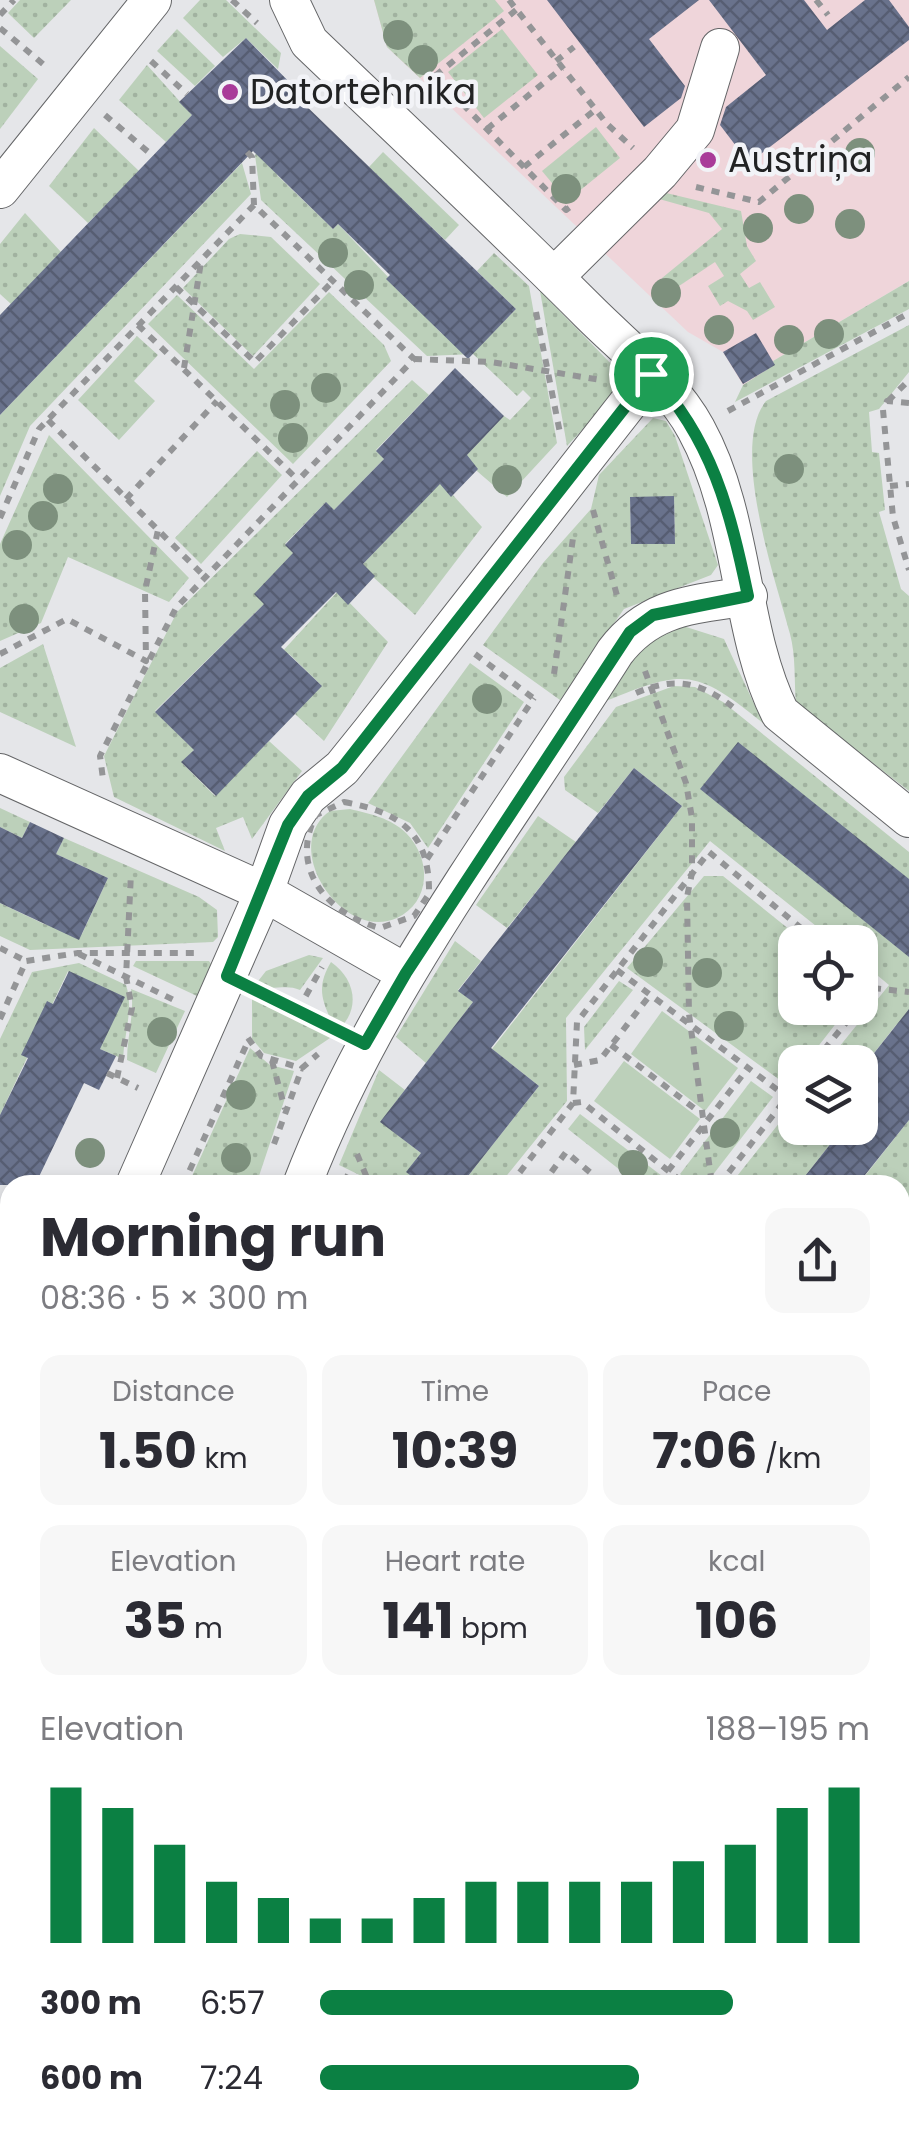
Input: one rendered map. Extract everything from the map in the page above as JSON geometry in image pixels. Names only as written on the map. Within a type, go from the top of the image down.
[{"type":"street","points":[[0,190],[152,0]]},
{"type":"street","points":[[289,0],[309,42],[544,287],[696,430],[736,540],[768,688],[780,713],[909,818]]},
{"type":"street","points":[[544,287],[657,176],[695,130],[720,48]]},
{"type":"street","points":[[138,1175],[193,1009],[231,966],[288,825],[308,796],[342,768],[643,383]]},
{"type":"street","points":[[306,1175],[341,1090],[406,973],[559,718],[630,632],[653,615],[748,596]]},
{"type":"street","points":[[0,773],[264,892],[406,973]]},
{"type":"path","points":[[0,15],[14,0]]},
{"type":"path","points":[[232,0],[261,27]]},
{"type":"path","points":[[509,0],[596,110],[636,151],[622,162]]},
{"type":"path","points":[[816,0],[828,15]]},
{"type":"path","points":[[516,9],[435,76],[566,210],[580,198]]},
{"type":"path","points":[[122,35],[187,94]]},
{"type":"path","points":[[556,61],[574,47]]},
{"type":"path","points":[[488,129],[562,68]]},
{"type":"path","points":[[657,176],[760,202],[909,78]]},
{"type":"path","points":[[524,167],[596,110]]},
{"type":"path","points":[[247,152],[252,157],[254,205],[414,359],[546,369],[643,383]]},
{"type":"path","points":[[0,518],[40,428],[254,205]]},
{"type":"path","points":[[184,370],[201,260]]},
{"type":"path","points":[[176,287],[254,362],[332,281]]},
{"type":"path","points":[[544,287],[546,369],[562,446]]},
{"type":"path","points":[[696,430],[909,313]]},
{"type":"path","points":[[138,326],[298,480]]},
{"type":"path","points":[[103,820],[107,800],[100,756],[176,608],[414,359]]},
{"type":"path","points":[[909,380],[883,410],[893,517],[909,570]]},
{"type":"path","points":[[126,498],[217,401]]},
{"type":"path","points":[[887,402],[909,403]]},
{"type":"path","points":[[48,420],[205,577]]},
{"type":"path","points":[[890,486],[909,484]]},
{"type":"path","points":[[589,500],[630,632],[686,784],[692,818],[692,873],[687,896],[691,1024],[698,1110],[712,1175]]},
{"type":"path","points":[[146,661],[145,590],[158,530]]},
{"type":"path","points":[[559,718],[576,531]]},
{"type":"path","points":[[0,654],[67,619],[146,661]]},
{"type":"path","points":[[446,632],[559,718]]},
{"type":"path","points":[[629,696],[678,680],[696,684],[744,716]]},
{"type":"path","points":[[427,859],[422,846],[399,821],[344,802],[316,815],[305,844],[317,886],[328,904],[359,923],[380,928],[414,916],[429,894],[427,859],[534,698]]},
{"type":"path","points":[[518,1175],[572,1104],[576,1022],[709,852],[797,925]]},
{"type":"path","points":[[117,1078],[132,1008],[126,976],[131,858]]},
{"type":"path","points":[[0,948],[26,961],[128,953],[231,966],[344,1033],[302,1068],[272,1148]]},
{"type":"path","points":[[78,954],[249,1039],[261,1056],[272,1062],[302,1068],[341,1090]]},
{"type":"path","points":[[0,1019],[26,961]]},
{"type":"path","points":[[617,970],[778,1090]]},
{"type":"path","points":[[878,989],[909,992]]},
{"type":"path","points":[[574,1066],[600,1060],[650,994]]},
{"type":"path","points":[[828,1045],[844,1025]]},
{"type":"path","points":[[188,1175],[249,1039]]},
{"type":"path","points":[[611,1045],[709,1119]]},
{"type":"path","points":[[272,1062],[286,1112]]},
{"type":"path","points":[[668,1171],[748,1068]]},
{"type":"path","points":[[572,1104],[582,1102],[673,1175]]},
{"type":"path","points":[[723,1175],[778,1109]]},
{"type":"path","points":[[549,1175],[566,1152],[593,1175]]},
{"type":"shaded area","name":"Austriņa","points":[[374,0],[909,0],[909,281],[773,361],[775,365],[743,385],[723,352],[688,332],[387,47]]},
{"type":"green space","points":[[20,0],[71,0],[34,38],[8,13]]},
{"type":"green space","points":[[200,0],[226,0],[281,53],[278,69],[246,38],[223,57],[183,18]]},
{"type":"green space","points":[[374,0],[495,0],[504,11],[420,78],[387,47]]},
{"type":"green space","points":[[177,29],[215,66],[195,86],[157,51]]},
{"type":"green space","points":[[502,29],[538,75],[484,118],[448,72]]},
{"type":"green space","points":[[0,46],[38,79],[0,129]]},
{"type":"green space","points":[[147,65],[192,115],[166,142],[119,100]]},
{"type":"green space","points":[[596,127],[620,158],[567,201],[542,171]]},
{"type":"green space","points":[[94,128],[139,171],[88,223],[49,186]]},
{"type":"green space","points":[[260,149],[278,176],[333,229],[338,224],[441,333],[472,354],[516,309],[477,271],[494,253],[529,286],[557,443],[507,497],[463,459],[504,416],[510,420],[531,398],[523,390],[517,396],[473,354],[427,356],[261,200],[255,155]]},
{"type":"green space","points":[[383,152],[459,225],[445,240],[369,167]]},
{"type":"green space","points":[[242,163],[251,194],[30,426],[0,496],[0,415]]},
{"type":"green space","points":[[658,191],[741,211],[747,246],[756,261],[740,274],[749,288],[760,282],[775,307],[753,320],[747,311],[728,301],[720,306],[708,286],[724,276],[715,262],[670,292],[662,278],[722,229],[709,213],[652,197]]},
{"type":"green space","points":[[25,213],[61,252],[11,304],[0,294],[0,244]]},
{"type":"green space","points":[[240,234],[271,237],[320,284],[253,356],[183,288],[229,239]]},
{"type":"green space","points":[[909,281],[909,309],[735,402],[743,385],[774,365],[773,361]]},
{"type":"green space","points":[[540,291],[622,375],[620,390],[567,446]]},
{"type":"green space","points":[[329,292],[384,345],[391,361],[293,464],[148,324],[177,295],[254,369]]},
{"type":"green space","points":[[909,325],[909,372],[879,409],[869,412],[872,452],[879,453],[885,510],[879,512],[901,589],[909,596],[909,791],[796,704],[792,642],[766,549],[752,449],[756,422],[766,401]]},
{"type":"green space","points":[[137,336],[158,355],[134,381],[155,401],[119,440],[78,400]]},
{"type":"green space","points":[[412,380],[429,395],[376,450],[384,459],[334,510],[325,503],[285,544],[293,553],[264,604],[155,711],[189,745],[198,745],[182,763],[215,796],[269,741],[302,771],[252,839],[243,817],[216,828],[225,851],[114,797],[104,756],[177,612]]},
{"type":"green space","points":[[653,418],[666,421],[675,436],[718,565],[711,575],[624,609],[560,700],[483,645],[543,563],[591,509],[599,475]],"holes":[[[630,497],[674,497],[675,543],[631,544]]]},
{"type":"green space","points":[[49,435],[189,578],[169,602],[68,557],[41,623],[0,641],[0,544]]},
{"type":"green space","points":[[257,451],[282,475],[201,564],[175,538]]},
{"type":"green space","points":[[441,482],[482,527],[415,615],[361,566]]},
{"type":"green space","points":[[338,591],[388,642],[324,741],[295,714],[321,685],[289,654],[280,654]]},
{"type":"green space","points":[[683,626],[724,639],[763,723],[720,691],[686,679],[651,684],[601,703],[648,638]]},
{"type":"green space","points":[[43,644],[76,747],[0,712],[0,668]]},
{"type":"green space","points":[[470,663],[524,702],[428,848],[410,823],[368,803]]},
{"type":"green space","points":[[674,686],[695,687],[723,702],[909,852],[909,1019],[896,1025],[878,1048],[841,1045],[857,1025],[878,1025],[878,999],[889,985],[878,976],[878,925],[815,925],[710,841],[566,1018],[567,1101],[507,1175],[469,1175],[539,1086],[492,1049],[682,806],[634,768],[598,813],[565,790],[564,777],[616,707]]},
{"type":"green space","points":[[0,808],[30,822],[22,838],[0,827]]},
{"type":"green space","points":[[350,809],[394,824],[406,833],[420,855],[424,867],[422,891],[408,911],[397,918],[376,922],[356,917],[338,904],[314,867],[311,846],[316,827],[330,811]]},
{"type":"green space","points":[[538,816],[576,842],[507,928],[476,905]]},
{"type":"green space","points":[[64,838],[199,897],[217,910],[218,937],[213,942],[30,950],[0,936],[0,903],[44,924],[82,934],[108,878],[56,854]]},
{"type":"green space","points":[[704,876],[723,876],[784,925],[778,925],[778,1025],[835,1025],[819,1045],[778,1045],[778,1079],[627,968]]},
{"type":"green space","points":[[455,941],[481,961],[458,990],[473,1002],[426,1063],[396,1037]]},
{"type":"green space","points":[[309,955],[323,958],[300,990],[255,985],[266,971]]},
{"type":"green space","points":[[136,961],[211,964],[197,996],[133,966]]},
{"type":"green space","points":[[331,962],[345,975],[352,992],[351,1009],[342,1026],[331,1020],[323,997],[322,984]]},
{"type":"green space","points":[[79,963],[126,985],[129,1012],[123,1059],[100,1049],[68,971],[0,1115],[0,1039],[32,972]]},
{"type":"green space","points":[[619,981],[633,990],[585,1050],[584,1027]]},
{"type":"green space","points":[[131,989],[185,1011],[156,1073],[127,1060]]},
{"type":"green space","points":[[252,991],[336,1034],[296,1061],[264,1053],[252,1039]]},
{"type":"green space","points":[[662,1011],[738,1068],[705,1111],[631,1054]]},
{"type":"green space","points":[[250,1048],[270,1065],[294,1071],[259,1175],[193,1175]]},
{"type":"green space","points":[[624,1061],[700,1119],[670,1159],[594,1101]]},
{"type":"green space","points":[[379,1070],[405,1090],[381,1122],[421,1153],[407,1172],[411,1175],[360,1175],[339,1165]]},
{"type":"green space","points":[[751,1081],[773,1097],[713,1175],[680,1174]]},
{"type":"green space","points":[[580,1114],[661,1175],[626,1175],[568,1129]]},
{"type":"green space","points":[[909,1120],[909,1175],[866,1175]]},
{"type":"green space","points":[[778,1124],[778,1145],[830,1145],[806,1175],[738,1175]]},
{"type":"building","points":[[547,0],[699,0],[649,39],[685,86],[681,98],[644,127]]},
{"type":"building","points":[[709,0],[804,0],[827,30],[865,0],[889,0],[909,27],[909,40],[749,163],[720,125],[726,107],[766,75]]},
{"type":"building","points":[[246,38],[302,95],[299,99],[516,309],[468,359],[386,279],[390,275],[338,224],[333,229],[253,151],[0,415],[0,315],[192,115],[179,102]]},
{"type":"building","points":[[756,333],[775,365],[743,384],[723,352]]},
{"type":"building","points":[[455,368],[504,416],[467,455],[478,469],[451,497],[440,484],[363,564],[375,576],[348,605],[336,592],[281,647],[322,686],[216,796],[181,762],[194,750],[155,712],[264,604],[254,594],[293,553],[285,545],[326,502],[334,510],[384,459],[376,451]]},
{"type":"building","points":[[674,496],[675,544],[631,544],[630,497]]},
{"type":"building","points":[[738,742],[909,879],[909,957],[878,932],[878,925],[869,925],[700,789]]},
{"type":"building","points":[[634,768],[682,806],[491,1048],[539,1086],[469,1175],[410,1175],[406,1172],[421,1153],[380,1122],[473,1002],[458,991]]},
{"type":"building","points":[[30,822],[64,838],[56,854],[108,878],[79,940],[0,903],[0,827],[22,838]]},
{"type":"building","points":[[69,971],[125,997],[100,1049],[116,1056],[99,1090],[84,1083],[40,1175],[0,1175],[0,1115],[28,1058],[21,1055],[47,1001],[53,1004]]},
{"type":"building","points":[[909,1009],[909,1120],[865,1175],[806,1175],[830,1145],[878,1145],[878,1048]]},
{"type":"place","name":"Datortehnika","points":[[230,92]]},
{"type":"place","name":"Austriņa","points":[[708,160]]},
{"type":"route","points":[[651,374],[685,411],[709,456],[736,540],[748,596],[653,615],[630,632],[406,973],[365,1044],[227,976],[288,825],[308,796],[342,768],[651,374]]}]
